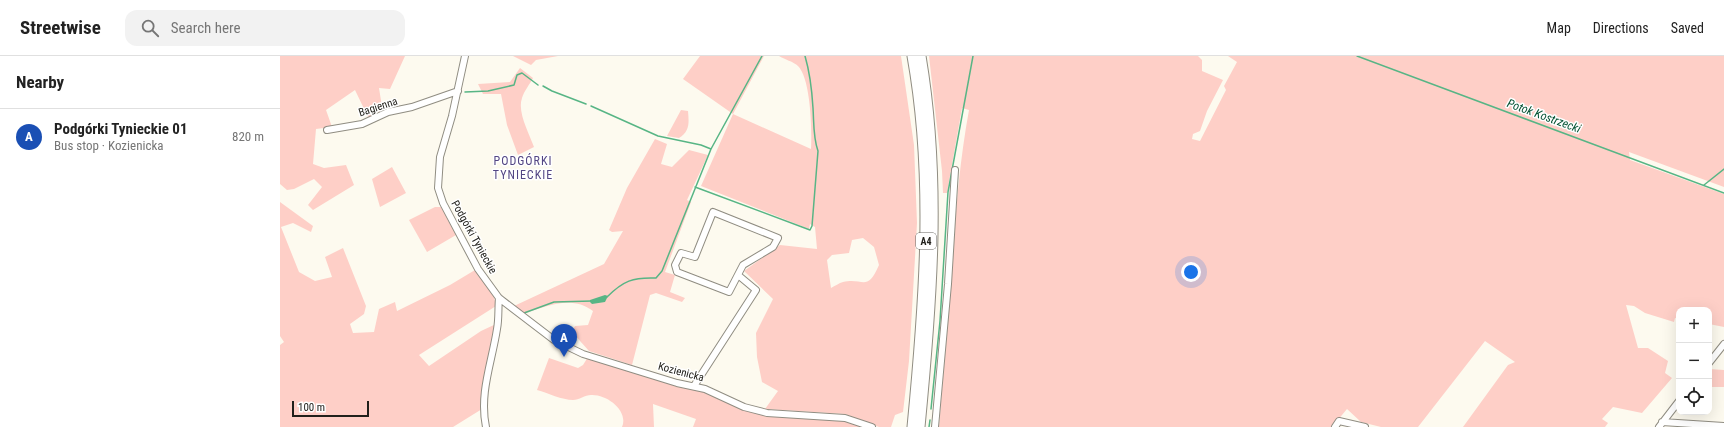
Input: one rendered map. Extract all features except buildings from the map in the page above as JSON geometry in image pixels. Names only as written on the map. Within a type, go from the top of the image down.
[{"type":"highway","name":"A4","points":[[912,56],[920,116],[926,204],[922,309],[912,427]]},
{"type":"highway","name":"A4","points":[[920,427],[932,287],[934,208],[932,142],[921,56]]},
{"type":"street","name":"Podgórki Tynieckie","points":[[465,56],[458,91],[440,157],[438,188],[442,203],[478,269],[499,298]]},
{"type":"street","name":"Bagienna","points":[[327,130],[362,124],[388,112],[412,107],[458,91]]},
{"type":"street","points":[[935,427],[948,284],[956,170]]},
{"type":"street","points":[[713,212],[778,238],[773,247],[743,265],[738,275],[729,292],[698,278],[678,272],[675,269],[675,265],[681,253],[695,257],[713,212]]},
{"type":"street","points":[[694,386],[756,290],[738,275]]},
{"type":"street","name":"Kozienicka","points":[[499,298],[542,333],[583,354],[677,382],[717,392],[744,407],[767,413],[845,418],[872,427]]},
{"type":"street","points":[[486,427],[484,415],[486,380],[498,328],[499,298]]},
{"type":"street","points":[[1712,359],[1724,344]]},
{"type":"street","points":[[1660,425],[1676,405]]},
{"type":"street","points":[[1335,427],[1339,421],[1365,427]]},
{"type":"street","points":[[1660,425],[1724,426]]},
{"type":"shaded area","points":[[280,56],[405,56],[390,89],[379,88],[383,113],[368,117],[355,90],[326,110],[332,127],[316,129],[313,164],[324,168],[346,165],[354,185],[313,210],[308,205],[322,187],[314,179],[294,189],[287,190],[280,184]]},
{"type":"shaded area","points":[[513,56],[558,56],[536,60],[531,65]]},
{"type":"shaded area","points":[[700,56],[764,56],[733,114],[683,79]]},
{"type":"shaded area","points":[[779,56],[901,56],[914,145],[917,223],[909,361],[903,412],[895,415],[891,427],[879,427],[845,414],[765,409],[778,391],[762,382],[757,357],[756,333],[773,299],[744,271],[780,245],[817,249],[815,227],[810,224],[809,229],[701,186],[733,114],[811,149],[810,106],[806,82],[798,66]],"holes":[[[863,238],[874,247],[879,265],[871,279],[864,282],[843,282],[831,288],[827,260],[832,255],[849,253],[852,240]]]},
{"type":"shaded area","points":[[929,56],[1198,56],[1202,60],[1202,71],[1223,80],[1207,111],[1200,131],[1193,134],[1192,139],[1200,141],[1226,90],[1224,86],[1237,62],[1228,56],[1724,56],[1724,187],[1629,152],[1630,160],[1724,194],[1724,327],[1712,325],[1712,307],[1676,307],[1676,318],[1674,322],[1645,313],[1634,306],[1626,305],[1638,348],[1648,348],[1668,361],[1665,373],[1672,378],[1642,413],[1613,407],[1602,419],[1608,423],[1605,427],[1463,427],[1508,365],[1515,362],[1485,341],[1418,427],[1381,427],[1361,422],[1347,409],[1332,427],[939,427],[956,208],[969,110],[962,108],[947,193],[943,193],[942,171]]},
{"type":"shaded area","points":[[520,68],[533,78],[522,98],[521,110],[534,147],[518,155],[507,125],[501,94],[483,94],[478,84],[510,82]]},
{"type":"shaded area","points":[[681,110],[688,111],[687,130],[679,138],[667,136]]},
{"type":"shaded area","points":[[655,139],[667,144],[661,164],[672,167],[689,150],[708,155],[687,200],[691,202],[665,272],[675,275],[670,292],[685,298],[682,302],[656,293],[650,295],[632,365],[589,351],[572,332],[575,326],[588,325],[593,311],[585,306],[568,303],[550,305],[524,314],[514,306],[604,264],[623,231],[612,232],[609,230],[627,188]]},
{"type":"shaded area","points":[[392,167],[406,193],[380,207],[372,179]]},
{"type":"shaded area","points":[[280,202],[313,226],[311,232],[293,223],[281,227],[299,272],[315,281],[332,277],[325,257],[343,248],[366,306],[364,314],[350,324],[353,333],[374,332],[379,309],[395,302],[397,311],[450,285],[475,270],[494,297],[496,306],[419,355],[429,366],[481,331],[496,324],[482,409],[453,427],[280,427],[280,345],[284,342],[280,336]]},
{"type":"shaded area","points":[[435,207],[441,207],[456,235],[427,252],[409,220]]},
{"type":"shaded area","points":[[605,295],[608,296],[605,302],[592,304],[590,302],[590,300]]},
{"type":"shaded area","points":[[588,357],[702,390],[755,412],[828,418],[849,422],[864,427],[693,427],[696,419],[653,404],[654,427],[622,427],[622,415],[619,410],[610,400],[604,397],[591,395],[575,400],[569,400],[537,390],[549,358],[578,368],[583,365]]},
{"type":"shaded area","points":[[1712,369],[1724,370],[1724,387],[1712,387]]},
{"type":"waterway","points":[[607,297],[618,287],[629,281],[641,278],[656,278],[662,271],[711,149],[762,56]]},
{"type":"waterway","points":[[695,187],[810,230],[812,226],[818,151],[814,135],[813,102],[805,56]]},
{"type":"waterway","points":[[931,409],[940,321],[948,192],[973,56]]},
{"type":"waterway","name":"Potok Kostrzecki","points":[[1357,56],[1724,193]]},
{"type":"waterway","points":[[465,92],[488,91],[514,85],[517,75],[522,73],[538,85]]},
{"type":"waterway","points":[[543,86],[586,104]]},
{"type":"waterway","points":[[591,106],[658,136],[701,145],[711,149]]},
{"type":"waterway","points":[[1704,185],[1724,169]]},
{"type":"waterway","points":[[524,313],[554,302],[592,301]]},
{"type":"waterway","points":[[929,427],[930,420]]},
{"type":"place","name":"Podgórki Tynieckie 01","points":[[564,357]]},
{"type":"district","name":"PODGÓRKI TYNIECKIE","points":[[523,168]]}]
